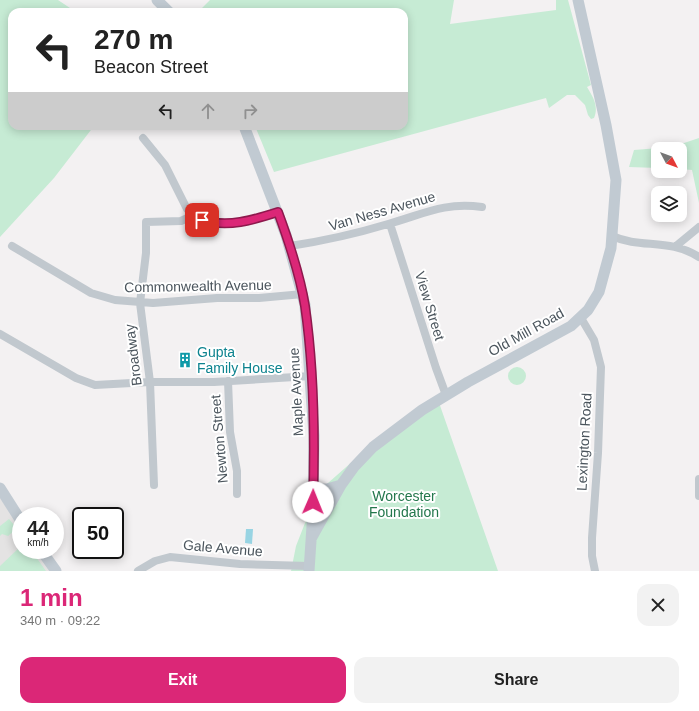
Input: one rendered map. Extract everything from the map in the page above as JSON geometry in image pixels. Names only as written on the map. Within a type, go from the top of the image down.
[{"type":"street","points":[[157,0],[165,8]]},
{"type":"street","name":"Old Mill Road","points":[[312,537],[340,485],[354,466],[373,447],[446,395],[479,375],[558,333],[581,318],[594,301],[603,282],[612,236],[616,189],[615,170],[578,0]]},
{"type":"street","name":"Maple Avenue","points":[[246,130],[290,246],[303,294],[311,376],[314,436],[314,489],[309,569]]},
{"type":"street","points":[[142,138],[160,158],[187,209],[194,216],[208,222],[228,223],[251,220],[278,212]]},
{"type":"street","name":"Van Ness Avenue","points":[[290,246],[322,241],[390,224],[438,208],[464,205],[482,207]]},
{"type":"street","name":"Broadway","points":[[154,485],[150,382],[140,303],[146,253],[146,222],[181,221],[194,216]]},
{"type":"street","name":"View Street","points":[[390,224],[446,395]]},
{"type":"street","points":[[676,246],[699,227]]},
{"type":"street","points":[[612,236],[624,241],[676,246],[699,257]]},
{"type":"street","name":"Commonwealth Avenue","points":[[12,246],[99,296],[123,302],[140,303],[217,298],[259,298],[303,294]]},
{"type":"street","name":"Lexington Road","points":[[581,318],[594,340],[601,367],[598,454],[592,538],[592,556],[595,571]]},
{"type":"street","points":[[0,334],[69,374],[89,383],[106,386],[150,382],[228,381],[311,376]]},
{"type":"street","name":"Newton Street","points":[[228,381],[230,432],[237,471],[237,494]]},
{"type":"street","points":[[699,479],[699,496]]},
{"type":"street","points":[[314,489],[327,489],[340,485]]},
{"type":"street","points":[[0,488],[12,507]]},
{"type":"street","points":[[313,502],[330,503]]},
{"type":"street","name":"Gale Avenue","points":[[138,571],[155,561],[176,557],[240,564],[309,569]]},
{"type":"street","points":[[47,559],[56,571]]},
{"type":"shaded area","points":[[0,498],[12,516],[12,559],[41,559],[50,571],[0,571]]},
{"type":"green space","points":[[0,0],[58,0],[70,8],[8,8],[8,130],[91,130],[54,178],[0,237]]},
{"type":"green space","points":[[210,0],[454,0],[450,24],[556,10],[556,0],[568,0],[591,85],[587,87],[596,106],[594,118],[591,119],[585,105],[575,95],[567,95],[549,108],[546,98],[274,172],[257,130],[408,130],[408,8],[202,8]]},
{"type":"green space","points":[[699,138],[699,203],[692,170],[687,170],[687,142]]},
{"type":"green space","points":[[651,149],[651,168],[629,167],[634,150]]},
{"type":"green space","points":[[517,367],[523,370],[526,376],[523,382],[517,385],[511,382],[508,376],[511,370]]},
{"type":"green space","name":"Worcester Foundation","points":[[437,397],[498,571],[291,571],[296,546],[305,523],[328,483],[378,439]]},
{"type":"green space","points":[[9,519],[12,522],[12,533],[8,536],[2,534],[0,536],[0,526]]},
{"type":"green space","points":[[12,555],[12,559],[37,559],[46,571],[0,571],[0,566]]},
{"type":"water","points":[[246,529],[253,529],[252,544],[245,543]]},
{"type":"place","name":"Gupta Family House","points":[[185,360]]},
{"type":"route","points":[[202,220],[218,223],[236,223],[278,212],[290,246],[305,305],[309,344],[313,417],[313,502]]}]
